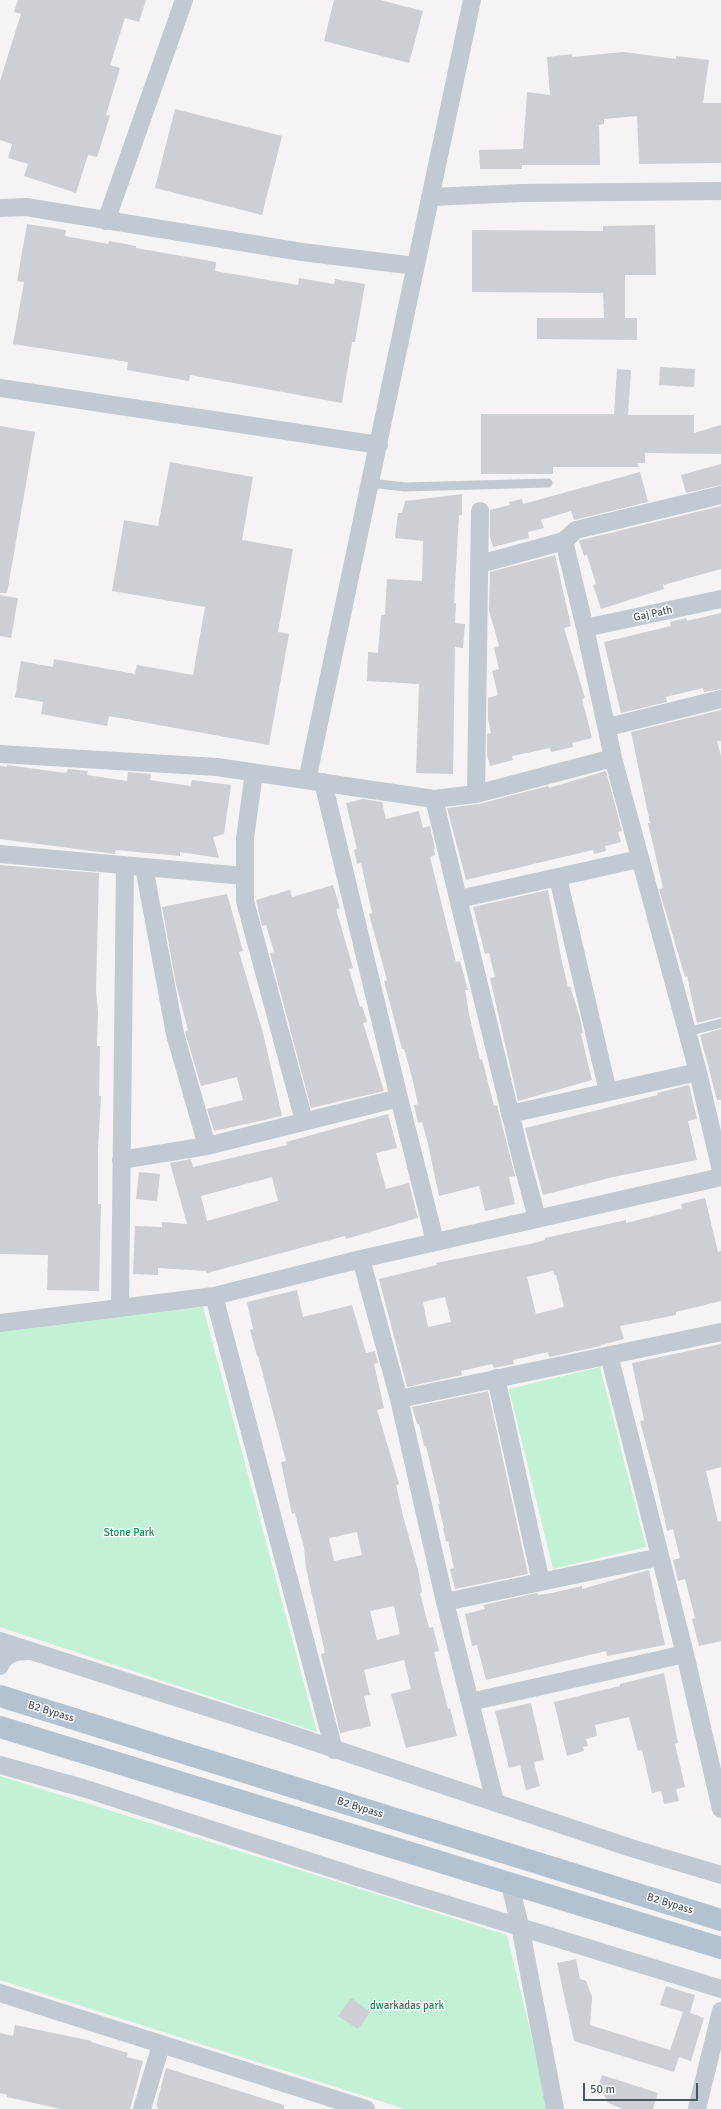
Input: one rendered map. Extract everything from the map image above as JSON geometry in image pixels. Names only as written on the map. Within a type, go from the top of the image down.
[{"type":"main road","points":[[0,1683],[9,1698]]},
{"type":"main road","name":"B2 Bypass","points":[[9,1698],[721,1920]]},
{"type":"main road","points":[[1,1728],[721,1948]]},
{"type":"street","points":[[106,221],[184,0]]},
{"type":"street","points":[[435,1241],[399,1098],[315,781],[370,483],[472,0]]},
{"type":"street","points":[[430,197],[523,193],[721,191]]},
{"type":"street","points":[[0,208],[26,207],[302,252],[415,266]]},
{"type":"street","points":[[0,388],[379,445]]},
{"type":"street","points":[[480,564],[564,541],[576,530],[721,495]]},
{"type":"street","points":[[476,794],[480,511]]},
{"type":"street","points":[[564,541],[586,628],[608,727],[613,758],[698,1072],[721,1171]]},
{"type":"street","name":"Gaj Path","points":[[586,628],[721,599]]},
{"type":"street","points":[[608,727],[721,699]]},
{"type":"street","points":[[0,754],[217,767],[434,799],[476,794],[613,758]]},
{"type":"street","points":[[254,773],[245,838],[245,901],[304,1121]]},
{"type":"street","points":[[434,799],[510,1114],[537,1218]]},
{"type":"street","points":[[0,854],[244,876]]},
{"type":"street","points":[[459,899],[558,878],[639,858]]},
{"type":"street","points":[[120,1307],[125,865]]},
{"type":"street","points":[[144,867],[176,1034],[207,1146]]},
{"type":"street","points":[[558,878],[608,1092]]},
{"type":"street","points":[[510,1114],[698,1072]]},
{"type":"street","points":[[121,1160],[207,1146],[399,1098]]},
{"type":"street","points":[[0,1324],[120,1307],[214,1296],[361,1258],[721,1178]]},
{"type":"street","points":[[361,1258],[399,1399],[445,1602],[494,1802]]},
{"type":"street","points":[[214,1296],[334,1750]]},
{"type":"street","points":[[399,1399],[721,1332]]},
{"type":"street","points":[[609,1355],[685,1654],[721,1809]]},
{"type":"street","points":[[496,1378],[541,1582]]},
{"type":"street","points":[[445,1602],[660,1557]]},
{"type":"street","points":[[0,1641],[278,1730],[334,1750],[631,1848],[721,1875]]},
{"type":"street","points":[[0,1666],[2,1661],[8,1655],[17,1651],[30,1651]]},
{"type":"street","points":[[470,1702],[685,1654]]},
{"type":"street","points":[[0,1765],[83,1788],[364,1879],[721,1989]]},
{"type":"street","points":[[510,1884],[520,1926],[555,2109]]},
{"type":"street","points":[[0,1993],[160,2045],[366,2109]]},
{"type":"street","points":[[697,2109],[715,2056],[721,2010]]},
{"type":"street","points":[[142,2109],[160,2045]]},
{"type":"lane","points":[[370,483],[404,487],[548,483]]},
{"type":"lane","points":[[686,1032],[721,1023]]},
{"type":"green space","name":"Stone Park","points":[[203,1307],[317,1732],[0,1627],[0,1326]]},
{"type":"green space","points":[[600,1367],[646,1547],[553,1569],[509,1389]]},
{"type":"green space","name":"dwarkadas park","points":[[0,1776],[507,1935],[549,2109],[405,2109],[0,1980]]},
{"type":"building","points":[[18,0],[146,0],[139,22],[125,18],[110,65],[120,68],[106,115],[110,116],[97,157],[88,155],[76,193],[24,176],[28,164],[8,158],[12,144],[0,140],[0,81],[21,14],[14,12]]},
{"type":"building","points":[[334,0],[380,0],[423,11],[409,63],[324,41]]},
{"type":"building","points":[[624,52],[676,59],[676,56],[709,60],[703,103],[721,103],[721,163],[639,164],[637,116],[604,119],[604,124],[599,125],[600,165],[522,165],[522,169],[480,169],[479,150],[523,149],[527,92],[550,95],[547,57],[572,54],[572,57]]},
{"type":"building","points":[[175,109],[282,136],[262,215],[155,188]]},
{"type":"building","points":[[27,224],[66,230],[65,236],[108,244],[109,241],[136,246],[136,248],[216,262],[215,271],[298,285],[299,278],[334,284],[335,279],[365,284],[355,342],[352,342],[342,403],[190,375],[189,381],[127,370],[128,362],[13,344],[24,282],[17,281]]},
{"type":"building","points":[[655,225],[656,275],[625,275],[625,318],[637,318],[637,340],[537,339],[537,318],[604,318],[603,293],[472,292],[472,230],[603,231],[603,226]]},
{"type":"building","points":[[660,367],[695,369],[694,387],[659,385]]},
{"type":"building","points":[[617,369],[631,370],[628,415],[694,415],[694,433],[721,425],[721,454],[645,453],[645,463],[637,463],[639,467],[553,467],[553,474],[481,474],[481,414],[614,414]]},
{"type":"building","points":[[0,426],[35,432],[7,593],[0,593]]},
{"type":"building","points":[[170,462],[253,477],[242,540],[293,549],[278,632],[289,634],[269,745],[109,716],[107,726],[41,714],[43,702],[15,697],[21,661],[53,667],[54,659],[135,674],[137,665],[193,675],[205,607],[112,591],[124,520],[158,526]]},
{"type":"building","points":[[721,464],[721,485],[686,493],[681,475]]},
{"type":"building","points":[[640,472],[648,502],[574,520],[571,511],[541,520],[544,528],[528,532],[529,538],[493,547],[490,536],[490,510],[510,505],[509,502],[522,499],[523,504]]},
{"type":"building","points":[[462,494],[462,515],[459,515],[454,603],[456,603],[455,623],[465,624],[463,648],[455,647],[453,774],[416,773],[419,684],[367,681],[368,652],[378,653],[381,615],[385,615],[387,579],[422,581],[423,541],[395,538],[398,513],[402,513],[405,501]]},
{"type":"building","points":[[721,506],[721,569],[663,585],[664,589],[601,609],[593,585],[596,584],[587,555],[584,556],[579,541]]},
{"type":"building","points":[[555,555],[571,626],[564,628],[585,698],[582,699],[592,738],[572,743],[573,747],[551,752],[550,748],[512,756],[513,760],[490,766],[487,755],[487,734],[491,733],[488,719],[488,698],[498,695],[492,671],[499,669],[494,648],[499,646],[489,610],[490,572]]},
{"type":"building","points":[[0,595],[18,598],[11,638],[0,636]]},
{"type":"building","points":[[721,613],[721,689],[704,692],[703,688],[666,697],[667,702],[621,713],[604,642],[671,626],[670,622],[686,618],[687,621]]},
{"type":"building","points":[[721,710],[721,741],[717,741],[721,756],[721,1017],[697,1023],[687,976],[685,977],[659,889],[663,888],[648,823],[650,823],[631,732]]},
{"type":"building","points":[[7,765],[66,773],[68,769],[88,771],[87,775],[127,781],[128,772],[151,774],[150,780],[191,786],[192,780],[231,785],[224,834],[213,837],[219,858],[180,852],[180,856],[116,850],[115,854],[0,839],[0,766],[7,767]]},
{"type":"building","points":[[606,771],[622,831],[618,832],[621,842],[605,846],[606,851],[594,854],[593,850],[466,880],[447,808],[479,804],[548,786],[549,788]]},
{"type":"building","points":[[363,799],[382,802],[386,819],[419,811],[423,828],[430,826],[435,855],[430,857],[456,962],[460,961],[468,990],[465,990],[469,1014],[480,1060],[482,1059],[494,1106],[497,1105],[515,1176],[509,1177],[515,1204],[485,1211],[479,1186],[439,1196],[422,1122],[418,1123],[414,1105],[418,1104],[412,1077],[404,1049],[402,1049],[384,981],[387,980],[369,914],[372,913],[361,863],[357,864],[354,850],[357,849],[346,803]]},
{"type":"building","points":[[0,865],[99,873],[96,990],[98,1012],[97,1046],[100,1046],[99,1096],[101,1096],[98,1150],[98,1204],[101,1204],[99,1291],[47,1290],[48,1255],[0,1254]]},
{"type":"building","points":[[333,885],[340,908],[336,909],[353,968],[349,969],[360,1007],[362,1006],[367,1022],[363,1023],[384,1091],[311,1108],[270,953],[274,952],[266,925],[262,926],[256,900],[290,890],[292,897]]},
{"type":"building","points":[[548,890],[562,962],[568,987],[570,986],[580,1018],[583,1033],[581,1034],[592,1080],[518,1101],[490,978],[495,977],[489,953],[485,954],[473,907]]},
{"type":"building","points":[[227,894],[243,951],[239,952],[263,1033],[282,1116],[214,1131],[207,1109],[243,1100],[237,1077],[201,1086],[185,1032],[188,1030],[176,984],[162,907]]},
{"type":"building","points":[[721,1029],[721,1100],[717,1100],[700,1035]]},
{"type":"building","points":[[689,1085],[697,1119],[688,1121],[697,1160],[613,1177],[543,1195],[525,1128],[658,1095],[657,1093]]},
{"type":"building","points":[[388,1114],[397,1148],[376,1153],[386,1189],[409,1183],[418,1218],[346,1239],[345,1236],[207,1273],[206,1271],[158,1268],[158,1275],[133,1274],[135,1226],[162,1227],[162,1222],[187,1224],[170,1163],[191,1159],[193,1167],[287,1145],[286,1142]],"holes":[[[272,1177],[278,1201],[207,1221],[201,1196]]]},
{"type":"building","points":[[139,1172],[160,1174],[157,1201],[136,1199]]},
{"type":"building","points":[[705,1198],[718,1252],[721,1251],[721,1301],[676,1312],[676,1315],[620,1326],[624,1339],[601,1346],[549,1357],[548,1352],[513,1360],[514,1364],[494,1368],[492,1364],[461,1371],[462,1375],[407,1387],[379,1279],[437,1265],[436,1263],[530,1244],[545,1240],[545,1238],[626,1220],[626,1223],[682,1208],[681,1204]],"holes":[[[553,1271],[554,1275],[556,1275],[564,1307],[536,1314],[527,1277]],[[445,1297],[451,1322],[428,1327],[423,1302]]]},
{"type":"building","points":[[297,1290],[303,1317],[352,1305],[366,1353],[375,1351],[378,1363],[374,1364],[384,1408],[377,1410],[399,1484],[396,1485],[418,1570],[422,1592],[420,1593],[429,1628],[433,1627],[439,1651],[434,1652],[448,1709],[450,1708],[457,1736],[406,1748],[391,1694],[411,1689],[404,1660],[364,1670],[370,1695],[364,1696],[371,1726],[340,1733],[321,1654],[325,1653],[306,1568],[304,1548],[295,1513],[292,1514],[281,1462],[286,1461],[250,1330],[253,1329],[247,1302]],"holes":[[[357,1532],[362,1555],[334,1561],[329,1538]],[[394,1606],[400,1634],[377,1640],[370,1611]]]},
{"type":"building","points":[[721,1344],[721,1467],[706,1471],[718,1522],[721,1521],[721,1641],[699,1646],[692,1619],[695,1618],[685,1579],[678,1581],[673,1560],[680,1558],[673,1529],[667,1531],[656,1481],[640,1421],[644,1420],[632,1363]]},
{"type":"building","points":[[488,1391],[528,1574],[455,1589],[450,1569],[454,1568],[448,1541],[446,1542],[438,1504],[440,1504],[426,1446],[424,1446],[419,1424],[417,1424],[412,1407]]},
{"type":"building","points":[[649,1570],[665,1645],[607,1656],[606,1651],[486,1680],[477,1645],[472,1646],[465,1614],[485,1609],[483,1605],[537,1593],[538,1595],[552,1593],[582,1586],[582,1589]]},
{"type":"building","points":[[664,1673],[678,1743],[675,1744],[685,1787],[676,1789],[679,1801],[664,1804],[661,1791],[652,1793],[642,1750],[638,1751],[629,1717],[595,1725],[597,1736],[586,1739],[588,1746],[583,1747],[584,1751],[567,1756],[554,1702],[620,1686],[620,1684]]},
{"type":"building","points":[[531,1703],[544,1760],[534,1762],[540,1786],[526,1790],[520,1765],[509,1768],[495,1711]]},
{"type":"building","points":[[576,1959],[580,1979],[586,1981],[592,1997],[590,2025],[670,2050],[683,2012],[660,2005],[666,1986],[695,1995],[690,2013],[704,2018],[691,2061],[679,2057],[674,2072],[574,2041],[557,1963]]},
{"type":"building","points":[[351,1998],[370,2012],[358,2029],[338,2016]]},
{"type":"building","points":[[15,2025],[92,2041],[91,2042],[128,2053],[127,2057],[143,2061],[130,2109],[61,2109],[7,2097],[7,2095],[0,2093],[0,2033],[13,2036]]},
{"type":"building","points":[[166,2068],[284,2105],[284,2109],[157,2109],[158,2107],[156,2106]]},
{"type":"building","points":[[602,2075],[658,2093],[653,2109],[623,2109],[608,2103],[599,2084]]}]
